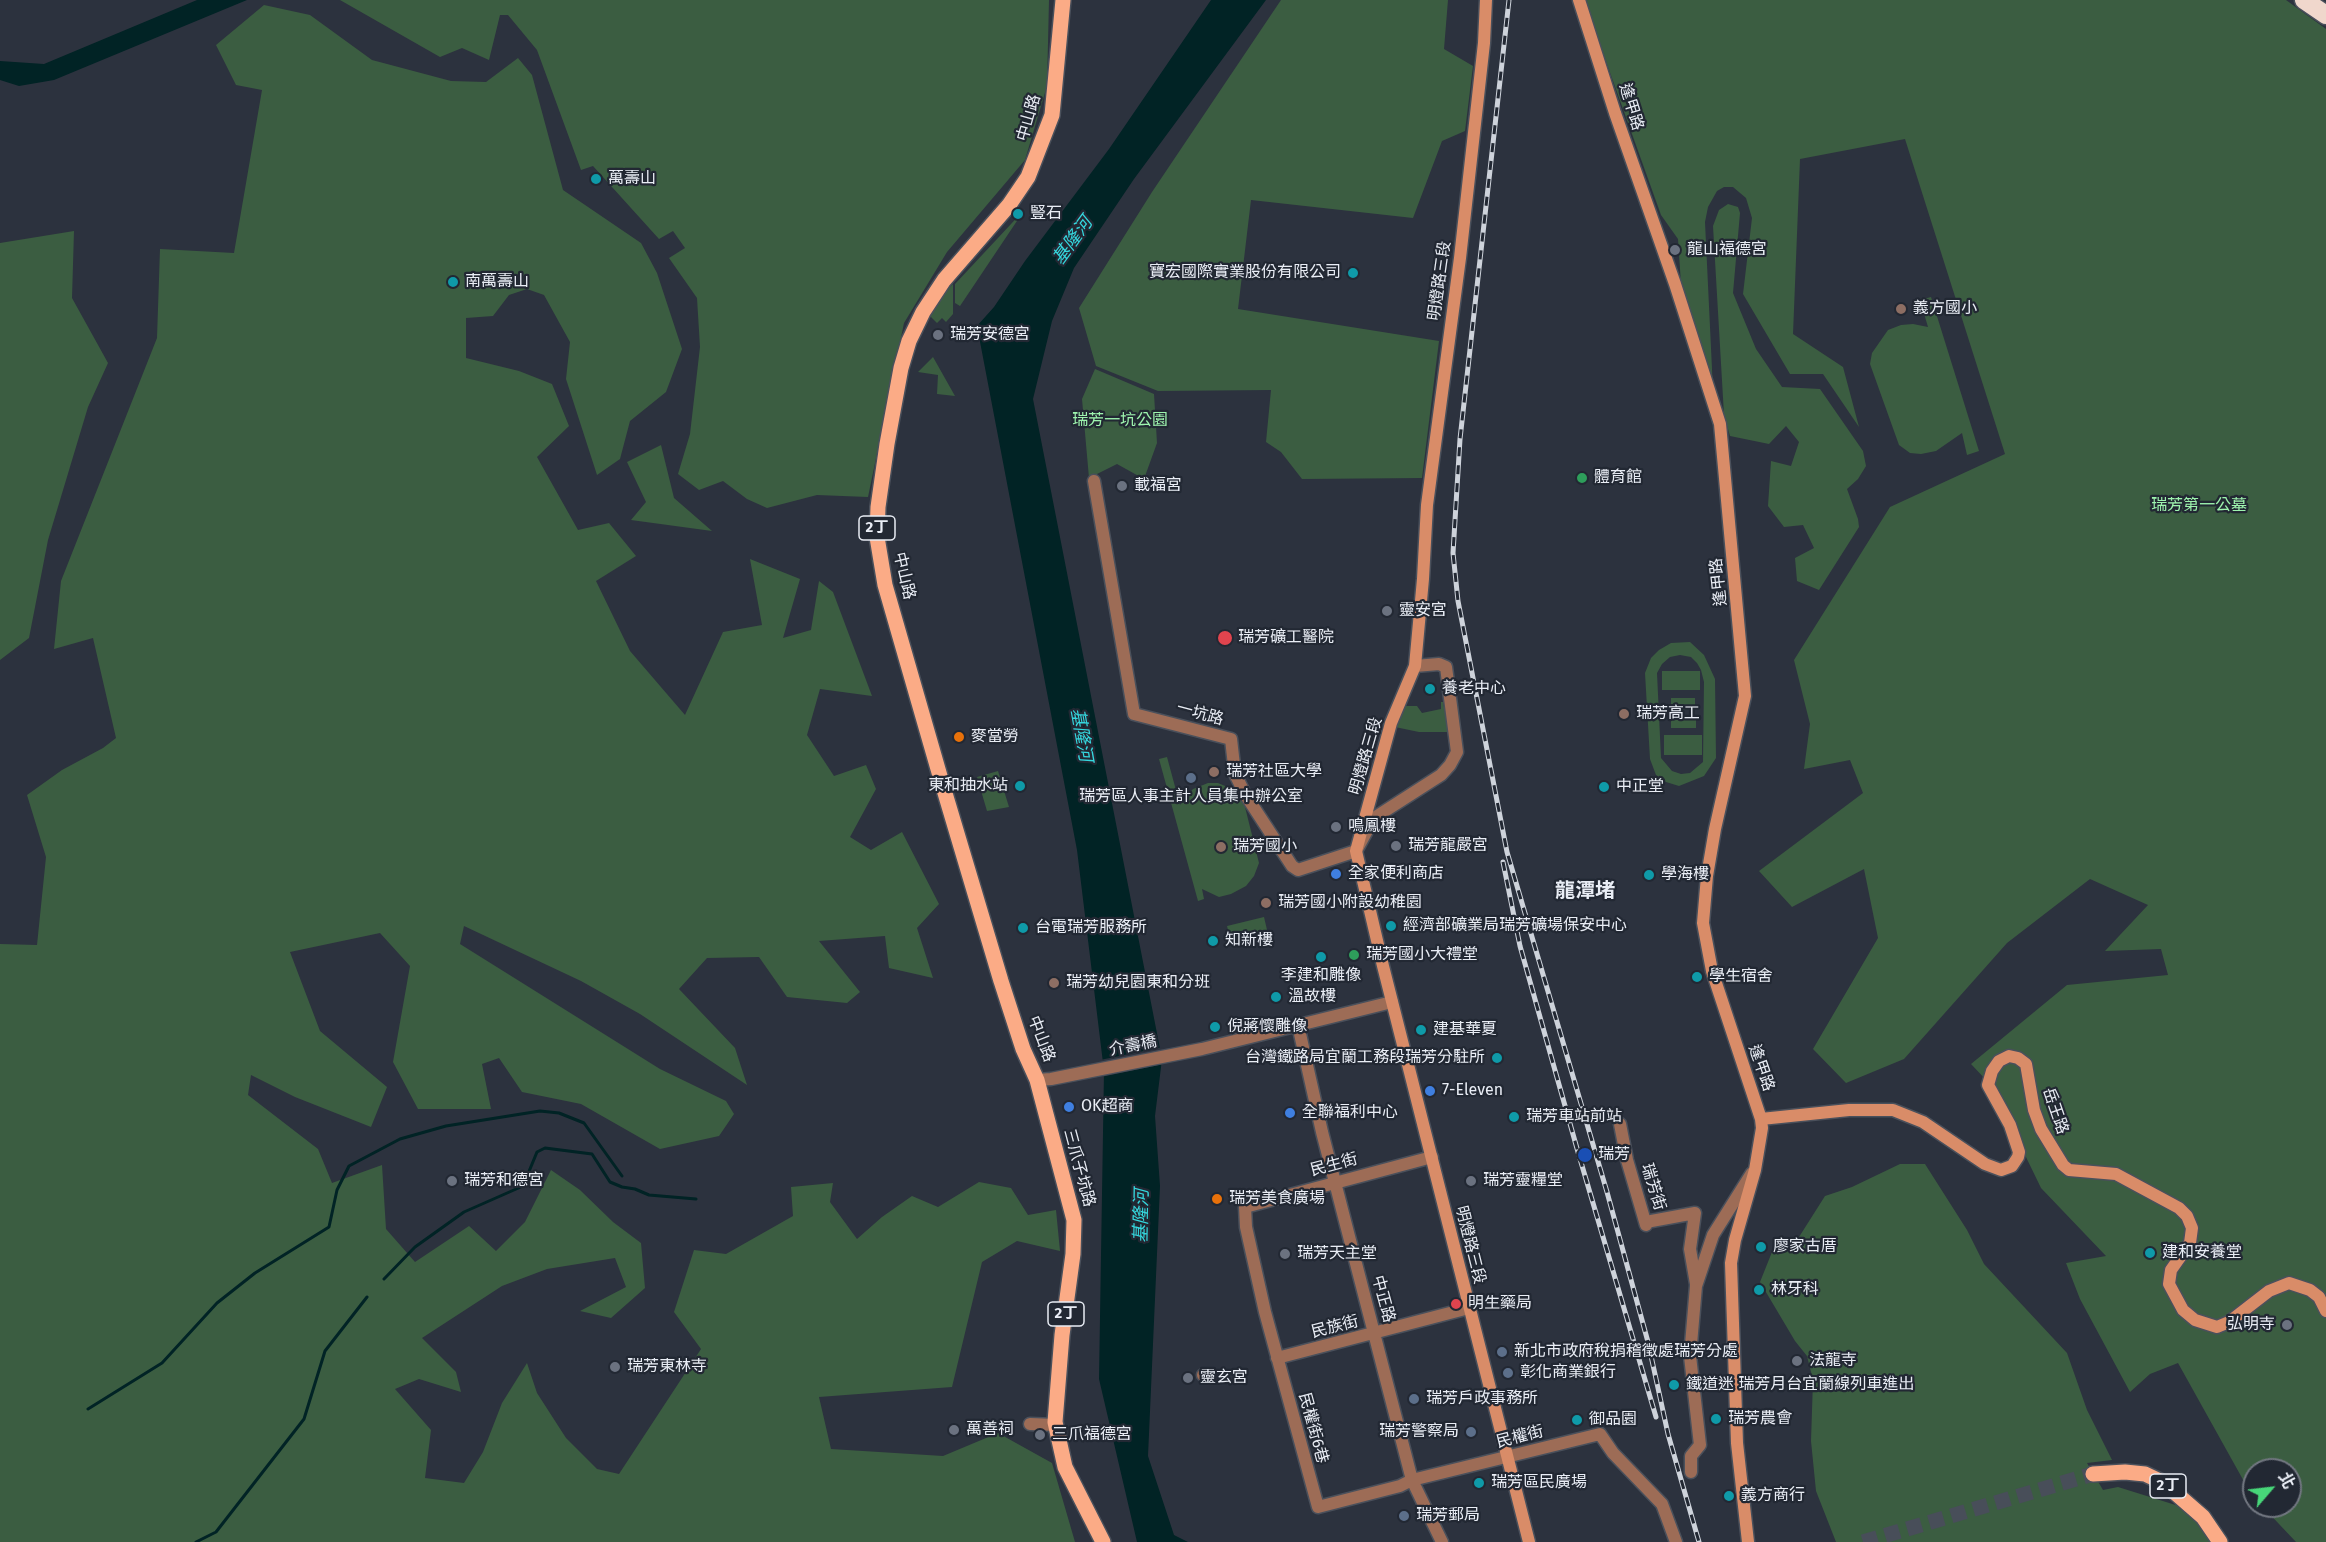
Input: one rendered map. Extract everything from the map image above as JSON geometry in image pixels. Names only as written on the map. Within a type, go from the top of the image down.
[{"type":"highway","points":[[2304,0],[2326,15]]},
{"type":"main road","name":"中山路","points":[[1037,1080],[1023,1049],[1001,981],[942,783],[885,585],[877,537],[878,507],[887,444],[901,368],[909,341],[923,312],[944,280],[1009,205],[1028,177],[1052,115],[1063,0]]},
{"type":"main road","name":"三爪子坑路","points":[[1037,1080],[1074,1220],[1073,1254],[1062,1335],[1056,1425],[1065,1467],[1103,1542]]},
{"type":"main road","name":"2丁","points":[[2093,1474],[2126,1472],[2145,1474],[2164,1483],[2203,1517],[2220,1542]]},
{"type":"street","name":"明燈路三段","points":[[1486,0],[1484,44],[1460,258],[1427,505],[1415,666],[1391,723],[1356,851],[1529,1542]]},
{"type":"street","name":"逢甲路","points":[[1579,0],[1618,124],[1675,284],[1720,424],[1744,696],[1715,829],[1707,876],[1703,923],[1720,1000],[1761,1119],[1762,1128],[1755,1170],[1735,1240],[1731,1263],[1737,1443],[1748,1542]]},
{"type":"street","name":"一坑路","points":[[1094,481],[1134,714],[1231,739],[1235,774],[1245,794],[1292,866],[1298,870],[1356,851]]},
{"type":"street","points":[[1356,851],[1374,818],[1441,776],[1458,752],[1446,667],[1439,664],[1415,666]]},
{"type":"street","points":[[1298,1025],[1392,1002]]},
{"type":"street","name":"介壽橋","points":[[1070,1075],[1202,1049],[1298,1025]]},
{"type":"street","name":"中正路","points":[[1298,1025],[1335,1182],[1412,1480],[1442,1542]]},
{"type":"street","name":"岳王路","points":[[1761,1119],[1849,1110],[1893,1110],[1923,1122],[1985,1164],[2001,1170],[2012,1166],[2019,1152],[2010,1125],[1988,1085],[1992,1071],[1999,1061],[2009,1056],[2018,1058],[2026,1064],[2034,1110],[2041,1130],[2063,1165],[2069,1170],[2116,1174],[2179,1208],[2187,1216],[2192,1228],[2190,1243],[2171,1270],[2169,1284],[2183,1310],[2195,1320],[2217,1327],[2229,1322],[2269,1291],[2289,1283],[2310,1290],[2319,1297],[2326,1311]]},
{"type":"street","name":"中山路","points":[[1037,1080],[1070,1075]]},
{"type":"street","name":"瑞芳街","points":[[1620,1124],[1646,1223],[1695,1213],[1690,1249],[1696,1286]]},
{"type":"street","name":"民生街","points":[[1245,1207],[1432,1157]]},
{"type":"street","name":"逢甲路","points":[[1691,1472],[1691,1456],[1700,1445],[1690,1356],[1696,1286],[1713,1235],[1755,1170]]},
{"type":"street","name":"民權街6巷","points":[[1245,1207],[1246,1227],[1277,1358],[1318,1507]]},
{"type":"street","name":"民族街","points":[[1277,1358],[1469,1308]]},
{"type":"street","points":[[1030,1424],[1056,1425]]},
{"type":"street","name":"民權街","points":[[1318,1507],[1400,1486],[1412,1480],[1600,1434],[1613,1453],[1662,1504],[1676,1542]]},
{"type":"green space","points":[[340,0],[1049,0],[1047,86],[1025,160],[947,252],[904,323],[868,497],[817,495],[767,508],[747,499],[723,481],[699,490],[678,474],[690,434],[700,347],[697,298],[669,258],[685,248],[673,231],[659,239],[593,166],[581,170],[537,50],[508,15],[500,15],[489,60],[462,48],[440,57]]},
{"type":"green space","points":[[1281,0],[1448,0],[1444,49],[1473,66],[1465,131],[1442,141],[1413,218],[1251,200],[1238,309],[1439,341],[1422,478],[1302,479],[1281,452],[1266,442],[1271,390],[1158,391],[1096,366],[1079,308],[1152,192]]},
{"type":"green space","name":"瑞芳第一公墓","points":[[1584,0],[2286,0],[2326,29],[2326,1542],[2296,1542],[2273,1518],[2302,1518],[2302,1458],[2242,1458],[2242,1478],[2178,1363],[2150,1374],[2130,1392],[2080,1299],[2066,1263],[2106,1256],[2041,1188],[2025,1155],[2003,1098],[1971,1064],[2067,985],[2168,975],[2161,949],[2105,951],[2148,905],[2090,879],[2007,943],[1904,1059],[1846,1083],[1813,1049],[1878,938],[1864,869],[1792,907],[1759,871],[1863,793],[1850,760],[1804,769],[1810,724],[1794,660],[1890,507],[2005,454],[1905,139],[1800,159],[1793,334],[1843,367],[1859,427],[1823,374],[1790,374],[1743,294],[1752,218],[1746,198],[1733,187],[1724,187],[1717,191],[1708,207],[1705,222],[1713,390],[1681,284],[1678,239],[1661,215]]},
{"type":"green space","points":[[264,5],[310,15],[372,60],[451,81],[486,82],[518,58],[532,75],[563,190],[641,243],[657,273],[682,349],[666,392],[630,421],[620,459],[597,475],[566,379],[570,342],[544,295],[527,289],[509,295],[493,316],[466,318],[466,358],[519,371],[552,384],[569,426],[537,457],[578,530],[609,523],[636,556],[596,581],[630,651],[685,715],[723,632],[762,625],[750,559],[800,579],[783,638],[811,630],[819,581],[833,592],[872,696],[820,689],[807,735],[834,776],[866,765],[876,789],[850,837],[871,850],[902,832],[939,904],[917,928],[933,978],[889,968],[885,936],[819,941],[860,992],[847,1003],[787,997],[759,957],[707,958],[679,989],[735,1048],[747,1085],[640,1014],[581,981],[464,926],[460,944],[660,1069],[726,1101],[734,1114],[719,1136],[660,1149],[581,1104],[522,1092],[499,1058],[482,1064],[491,1109],[418,1109],[393,1062],[410,966],[380,933],[290,952],[320,1031],[387,1087],[371,1127],[295,1097],[251,1075],[248,1095],[318,1149],[332,1183],[382,1165],[386,1229],[415,1262],[469,1226],[496,1251],[525,1222],[551,1170],[580,1190],[613,1222],[641,1243],[645,1288],[611,1318],[580,1311],[626,1287],[615,1258],[547,1269],[502,1286],[422,1338],[456,1372],[461,1392],[419,1379],[395,1389],[431,1430],[425,1478],[464,1483],[483,1452],[502,1403],[527,1363],[537,1393],[566,1438],[597,1469],[619,1474],[701,1349],[674,1312],[694,1250],[726,1254],[793,1216],[791,1187],[833,1183],[830,1202],[857,1239],[882,1217],[912,1196],[938,1207],[979,1182],[1011,1188],[1028,1215],[1056,1210],[1060,1251],[1017,1241],[982,1262],[952,1387],[819,1397],[831,1449],[943,1456],[998,1433],[1052,1463],[1075,1542],[0,1542],[0,944],[37,945],[46,857],[27,795],[62,770],[103,748],[116,738],[93,638],[54,649],[61,581],[157,338],[160,249],[234,253],[262,90],[236,85],[216,45]]},
{"type":"green space","points":[[1728,204],[1738,207],[1740,213],[1733,293],[1756,349],[1782,387],[1820,389],[1863,451],[1866,466],[1858,479],[1847,489],[1859,527],[1819,590],[1797,581],[1795,558],[1814,548],[1803,525],[1784,527],[1768,506],[1771,461],[1791,466],[1799,442],[1786,426],[1769,444],[1730,436],[1724,415],[1713,226],[1719,210]]},
{"type":"green space","points":[[1025,209],[960,306],[955,303],[955,284]]},
{"type":"green space","points":[[74,231],[72,298],[108,363],[88,407],[48,540],[29,638],[0,660],[0,243]]},
{"type":"green space","points":[[953,284],[953,314],[946,322],[942,318],[937,323],[930,316],[942,294]]},
{"type":"green space","points":[[1931,297],[1979,451],[1967,455],[1962,433],[1936,451],[1921,454],[1910,453],[1899,445],[1870,364],[1872,353],[1888,330],[1901,325],[1913,324],[1928,327],[1920,300]]},
{"type":"green space","points":[[933,357],[955,396],[937,394],[938,375],[918,372]]},
{"type":"green space","name":"瑞芳一坑公園","points":[[1095,369],[1154,394],[1157,443],[1144,479],[1117,464],[1089,478],[1082,399]]},
{"type":"green space","points":[[661,445],[674,498],[712,531],[631,520],[646,502],[627,462]]},
{"type":"green space","points":[[1690,642],[1704,655],[1715,679],[1716,758],[1704,776],[1679,786],[1666,782],[1656,775],[1650,759],[1645,673],[1651,658],[1671,643]],"holes":[[[1680,655],[1691,657],[1701,670],[1704,682],[1703,762],[1690,773],[1681,774],[1672,771],[1661,758],[1657,673],[1670,657]]]},
{"type":"green space","points":[[1662,671],[1700,671],[1700,690],[1662,690]]},
{"type":"green space","points":[[1671,698],[1695,698],[1695,709],[1671,710]]},
{"type":"green space","points":[[1441,702],[1443,702],[1449,732],[1419,732],[1395,727],[1405,706],[1417,706],[1422,713],[1441,709]]},
{"type":"green space","points":[[1696,716],[1696,728],[1671,728],[1671,717]]},
{"type":"green space","points":[[1664,735],[1702,735],[1702,755],[1664,755]]},
{"type":"green space","points":[[1167,757],[1180,805],[1193,789],[1208,783],[1218,783],[1237,791],[1244,803],[1259,863],[1254,876],[1246,886],[1219,897],[1202,889],[1204,899],[1198,901],[1159,759]]},
{"type":"green space","points":[[998,771],[1009,807],[987,811],[977,777]]},
{"type":"green space","points":[[1264,917],[1268,934],[1231,942],[1227,926]]},
{"type":"green space","points":[[1900,1164],[1925,1164],[1967,1230],[1984,1264],[2067,1353],[2087,1410],[2112,1460],[2087,1463],[2103,1490],[2118,1487],[2182,1507],[2202,1526],[2211,1542],[1836,1542],[1816,1491],[1811,1441],[1813,1380],[1807,1356],[1795,1341],[1760,1282],[1776,1242],[1799,1237],[1825,1196],[1852,1187]]},
{"type":"water","points":[[197,0],[247,0],[54,80],[19,86],[0,80],[0,61],[44,64]]},
{"type":"water","name":"基隆河","points":[[1211,0],[1266,0],[1134,179],[1074,268],[1052,321],[1033,399],[1162,1059],[1155,1116],[1160,1186],[1148,1456],[1174,1535],[1188,1542],[1137,1542],[1099,1379],[1104,1071],[1077,850],[977,326],[994,307],[1025,261],[1109,149]]},
{"type":"pier","points":[[1163,1047],[1164,1064],[1101,1077],[1100,1060]]},
{"type":"waterway","points":[[88,1409],[162,1363],[217,1303],[255,1273],[329,1227],[337,1190],[349,1166],[400,1139],[446,1126],[540,1111],[559,1113],[584,1123],[622,1176]]},
{"type":"waterway","points":[[384,1279],[415,1247],[464,1212],[523,1186],[537,1152],[545,1148],[592,1154],[610,1182],[622,1187],[649,1195],[696,1199]]},
{"type":"waterway","points":[[196,1542],[216,1532],[304,1419],[325,1351],[367,1297]]},
{"type":"tunnel","points":[[1863,1542],[2093,1474]]},
{"type":"railway","points":[[1509,0],[1460,439],[1453,553],[1458,601],[1507,852],[1607,1192],[1648,1342],[1668,1434],[1699,1542]]},
{"type":"railway","points":[[1503,862],[1520,946],[1656,1417]]},
{"type":"place","name":"萬壽山","points":[[596,179]]},
{"type":"place","name":"豎石","points":[[1018,214]]},
{"type":"place","name":"龍山福德宮","points":[[1675,250]]},
{"type":"place","name":"寶宏國際實業股份有限公司","points":[[1353,273]]},
{"type":"place","name":"南萬壽山","points":[[453,282]]},
{"type":"place","name":"義方國小","points":[[1901,309]]},
{"type":"place","name":"瑞芳安德宮","points":[[938,335]]},
{"type":"place","name":"體育館","points":[[1582,478]]},
{"type":"place","name":"載福宮","points":[[1122,486]]},
{"type":"place","name":"靈安宮","points":[[1387,611]]},
{"type":"place","name":"瑞芳礦工醫院","points":[[1225,638]]},
{"type":"place","name":"養老中心","points":[[1430,689]]},
{"type":"place","name":"瑞芳高工","points":[[1624,714]]},
{"type":"place","name":"麥當勞","points":[[959,737]]},
{"type":"place","name":"瑞芳社區大學","points":[[1214,772]]},
{"type":"place","name":"瑞芳區人事主計人員集中辦公室","points":[[1191,778]]},
{"type":"place","name":"東和抽水站","points":[[1020,786]]},
{"type":"place","name":"中正堂","points":[[1604,787]]},
{"type":"place","name":"鳴鳳樓","points":[[1336,827]]},
{"type":"place","name":"瑞芳龍嚴宮","points":[[1396,846]]},
{"type":"place","name":"瑞芳國小","points":[[1221,847]]},
{"type":"place","name":"全家便利商店","points":[[1336,874]]},
{"type":"place","name":"學海樓","points":[[1649,875]]},
{"type":"place","name":"瑞芳國小附設幼稚園","points":[[1266,903]]},
{"type":"place","name":"經濟部礦業局瑞芳礦場保安中心","points":[[1391,926]]},
{"type":"place","name":"台電瑞芳服務所","points":[[1023,928]]},
{"type":"place","name":"知新樓","points":[[1213,941]]},
{"type":"place","name":"瑞芳國小大禮堂","points":[[1354,955]]},
{"type":"place","name":"李建和雕像","points":[[1321,957]]},
{"type":"place","name":"學生宿舍","points":[[1697,977]]},
{"type":"place","name":"瑞芳幼兒園東和分班","points":[[1054,983]]},
{"type":"place","name":"溫故樓","points":[[1276,997]]},
{"type":"place","name":"倪蔣懷雕像","points":[[1215,1027]]},
{"type":"place","name":"建基華夏","points":[[1421,1030]]},
{"type":"place","name":"台灣鐵路局宜蘭工務段瑞芳分駐所","points":[[1497,1058]]},
{"type":"place","name":"7-Eleven","points":[[1430,1091]]},
{"type":"place","name":"OK超商","points":[[1069,1107]]},
{"type":"place","name":"全聯福利中心","points":[[1290,1113]]},
{"type":"place","name":"瑞芳車站前站","points":[[1514,1117]]},
{"type":"place","name":"瑞芳","points":[[1585,1155]]},
{"type":"place","name":"瑞芳和德宮","points":[[452,1181]]},
{"type":"place","name":"瑞芳靈糧堂","points":[[1471,1181]]},
{"type":"place","name":"瑞芳美食廣場","points":[[1217,1199]]},
{"type":"place","name":"廖家古厝","points":[[1761,1247]]},
{"type":"place","name":"建和安養堂","points":[[2150,1253]]},
{"type":"place","name":"瑞芳天主堂","points":[[1285,1254]]},
{"type":"place","name":"林牙科","points":[[1759,1290]]},
{"type":"place","name":"明生藥局","points":[[1456,1304]]},
{"type":"place","name":"弘明寺","points":[[2287,1325]]},
{"type":"place","name":"新北市政府稅捐稽徵處瑞芳分處","points":[[1502,1352]]},
{"type":"place","name":"法龍寺","points":[[1797,1361]]},
{"type":"place","name":"瑞芳東林寺","points":[[615,1367]]},
{"type":"place","name":"彰化商業銀行","points":[[1508,1373]]},
{"type":"place","name":"靈玄宮","points":[[1188,1378]]},
{"type":"place","name":"鐵道迷 瑞芳月台宜蘭線列車進出","points":[[1674,1385]]},
{"type":"place","name":"瑞芳戶政事務所","points":[[1414,1399]]},
{"type":"place","name":"瑞芳農會","points":[[1716,1419]]},
{"type":"place","name":"御品園","points":[[1577,1420]]},
{"type":"place","name":"萬善祠","points":[[954,1430]]},
{"type":"place","name":"瑞芳警察局","points":[[1471,1432]]},
{"type":"place","name":"三爪福德宮","points":[[1040,1435]]},
{"type":"place","name":"瑞芳區民廣場","points":[[1479,1483]]},
{"type":"place","name":"義方商行","points":[[1729,1496]]},
{"type":"place","name":"瑞芳郵局","points":[[1404,1516]]},
{"type":"district","name":"龍潭堵","points":[[1585,891]]}]
